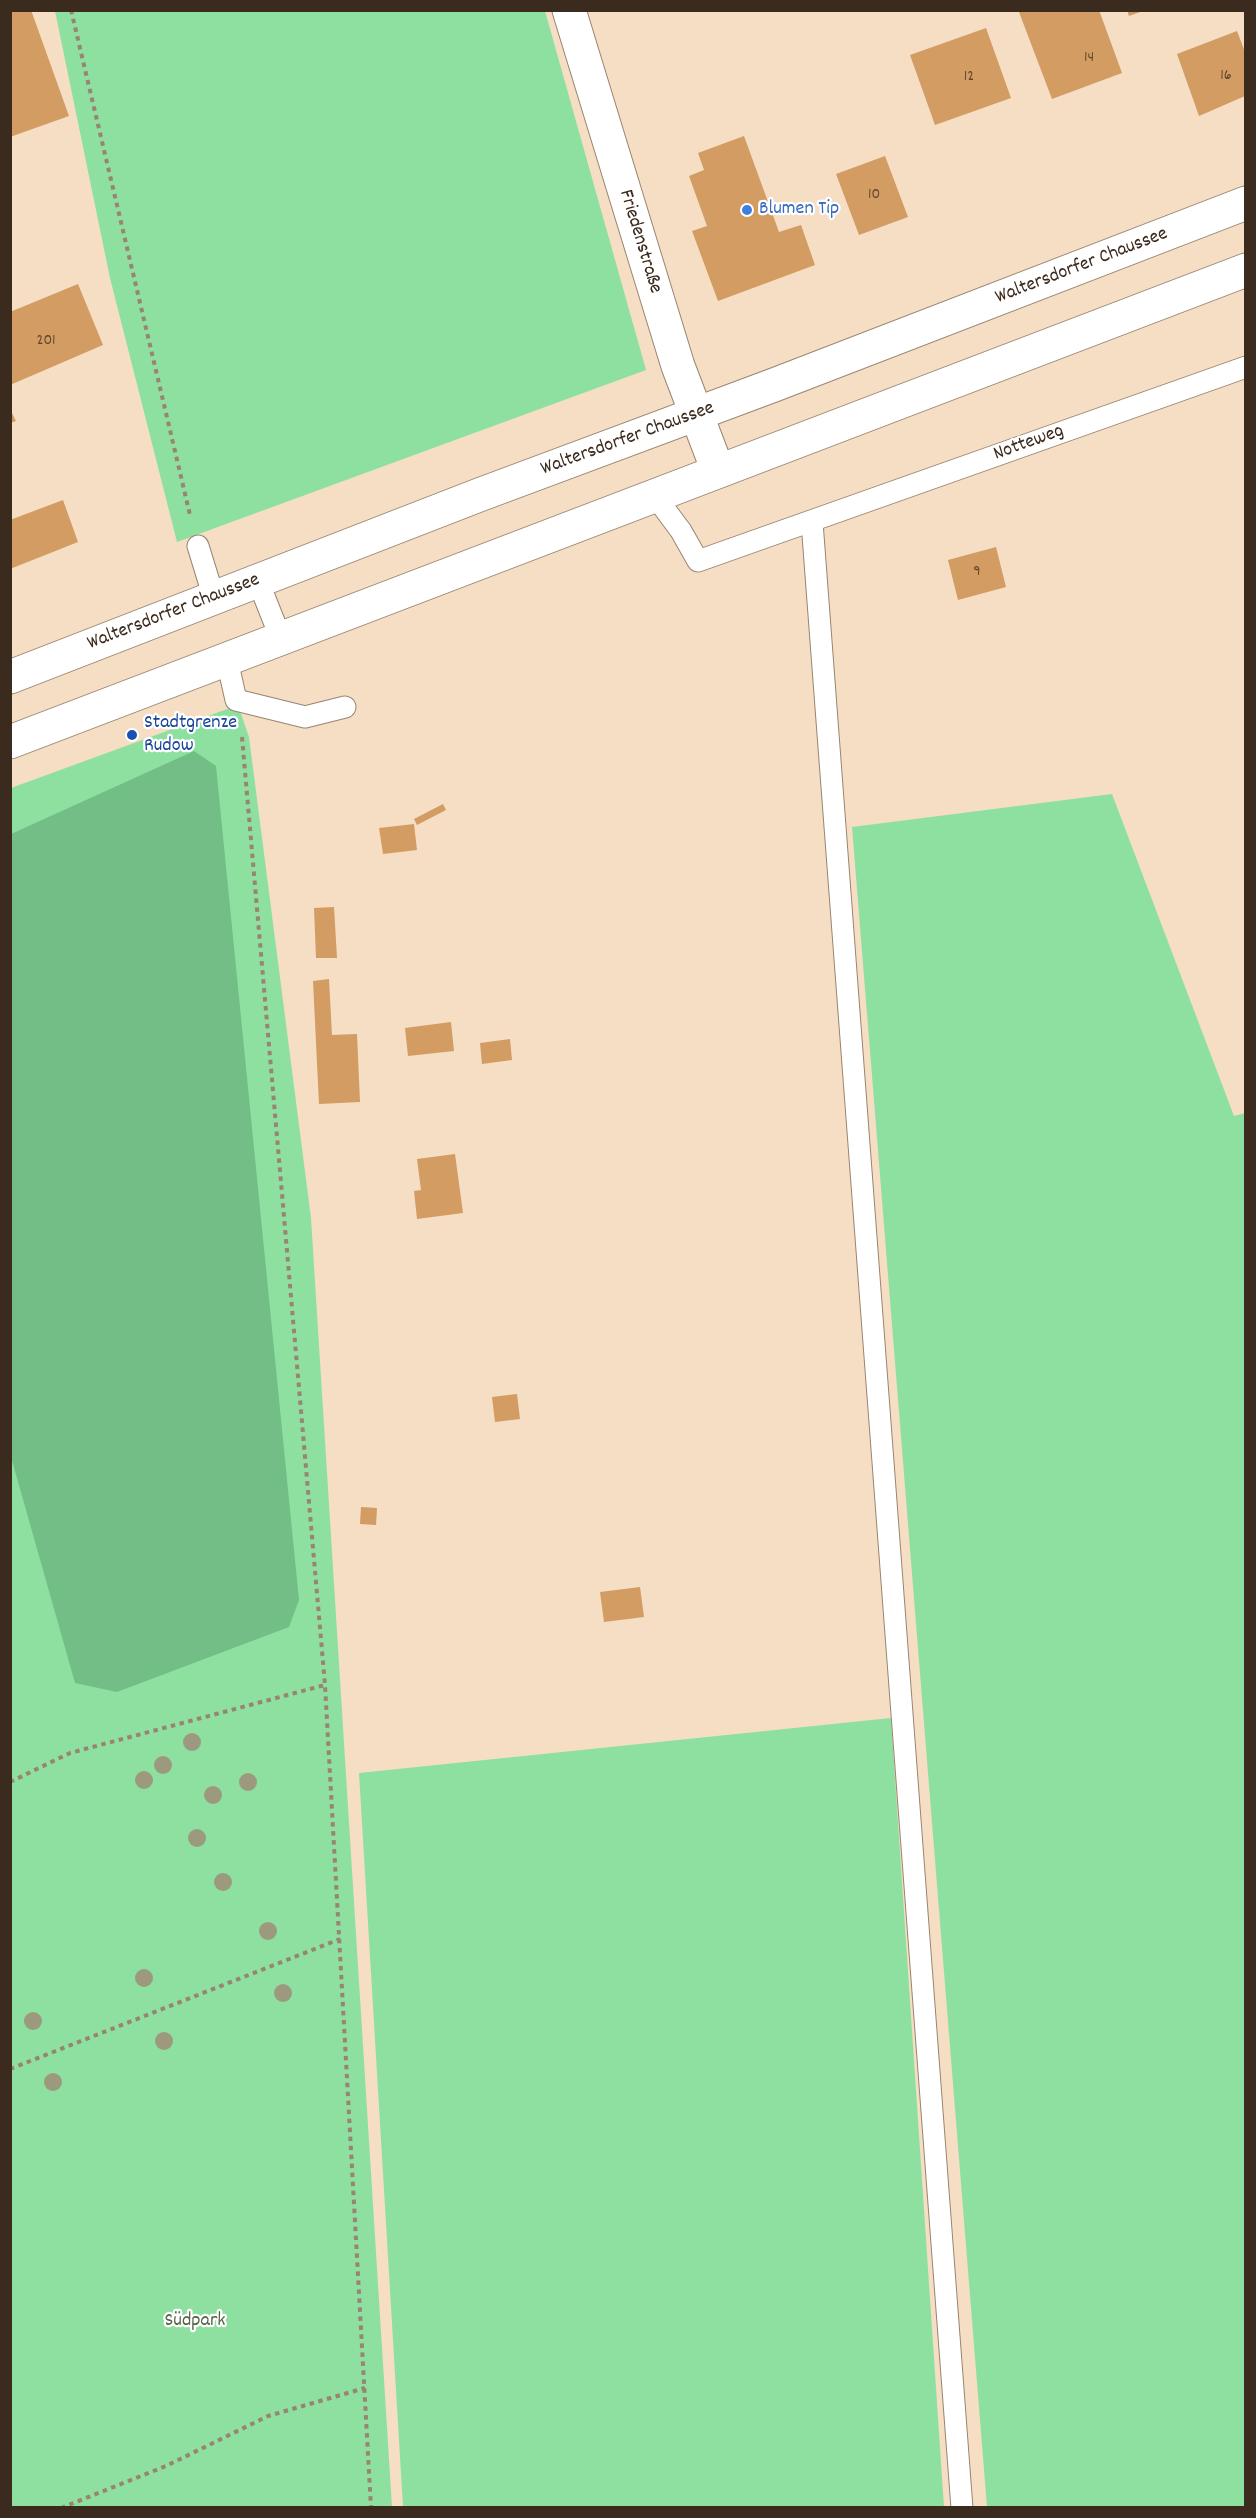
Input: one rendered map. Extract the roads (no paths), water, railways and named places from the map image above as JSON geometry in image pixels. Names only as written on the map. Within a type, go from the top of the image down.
[{"type":"main road","name":"Friedenstraße","points":[[569,10],[657,300],[696,415],[718,471]]},
{"type":"main road","name":"Waltersdorfer Chaussee","points":[[10,677],[1245,203]]},
{"type":"main road","points":[[10,742],[1245,270]]},
{"type":"lane","name":"Notteweg","points":[[655,496],[681,531],[698,561],[1245,367]]},
{"type":"lane","points":[[812,522],[962,2508]]},
{"type":"lane","points":[[198,546],[214,598]]},
{"type":"lane","points":[[258,580],[281,639]]},
{"type":"lane","points":[[227,660],[236,700],[305,717],[345,707]]},
{"type":"place","name":"Blumen Tip","points":[[747,210]]},
{"type":"place","name":"Stadtgrenze Rudow","points":[[132,735]]},
{"type":"park label","name":"Südpark","points":[[195,2322]]}]
